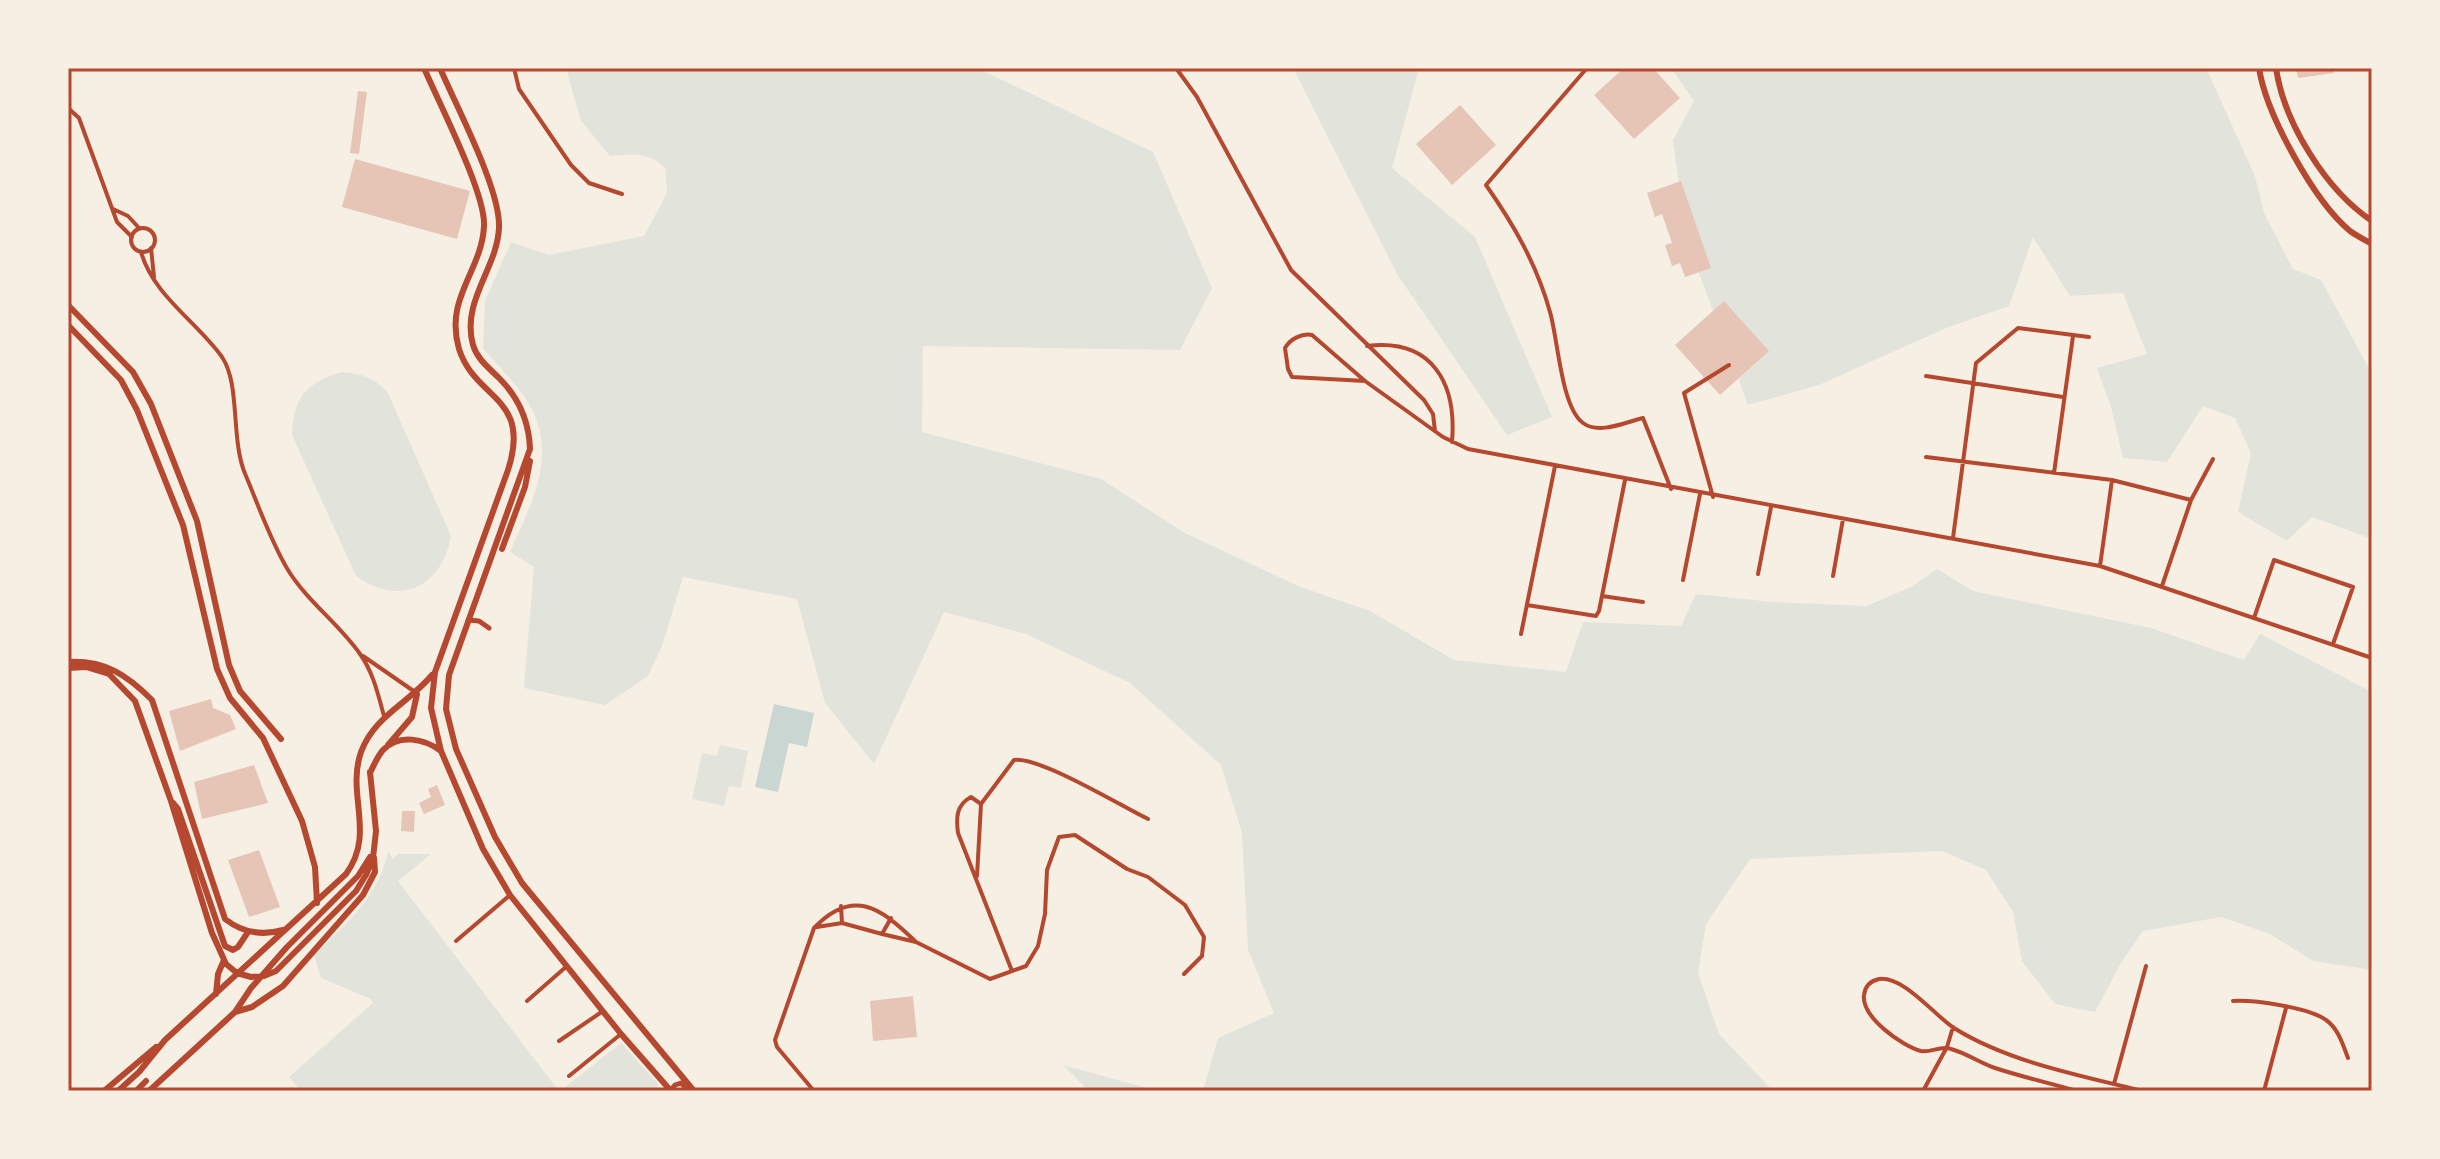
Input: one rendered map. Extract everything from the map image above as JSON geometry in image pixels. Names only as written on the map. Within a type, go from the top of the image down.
[{"type":"main road","points":[[424,68],[483,212],[482,244],[457,307],[458,346],[469,368],[504,406],[514,441],[508,470],[435,672],[431,708],[441,751],[483,849],[510,895],[670,1091]]},
{"type":"main road","points":[[440,68],[492,191],[499,219],[496,248],[474,298],[471,321],[473,343],[480,360],[517,399],[526,419],[530,449],[525,487],[502,549]]},
{"type":"main road","points":[[2259,68],[2262,88],[2283,135],[2310,183],[2350,231],[2371,246]]},
{"type":"main road","points":[[2276,68],[2286,108],[2304,142],[2336,187],[2370,217]]},
{"type":"main road","points":[[68,305],[133,372],[151,404],[197,521],[232,674],[240,691],[281,739]]},
{"type":"main road","points":[[68,325],[121,380],[137,410],[183,525],[217,669],[230,698],[263,738],[302,821],[315,867],[317,903]]},
{"type":"main road","points":[[530,449],[449,675],[446,709],[456,749],[495,837],[522,883],[692,1091]]},
{"type":"main road","points":[[68,665],[87,661],[111,667],[131,679],[152,700],[225,919],[248,932],[265,934],[290,927]]},
{"type":"main road","points":[[68,665],[109,674],[135,701],[171,801],[212,933],[222,957],[237,973],[257,977],[276,971],[356,891],[366,875],[373,854]]},
{"type":"main road","points":[[104,1091],[342,880],[359,852],[361,833],[357,768],[365,742],[384,716],[417,693],[435,672]]},
{"type":"main road","points":[[235,1012],[252,1007],[283,986],[363,895],[375,872],[376,822],[370,772],[385,747],[412,717],[417,693]]},
{"type":"main road","points":[[385,747],[416,739],[428,741],[441,751]]},
{"type":"main road","points":[[171,801],[178,809],[228,949],[218,974],[216,994]]},
{"type":"main road","points":[[149,1091],[235,1012],[251,988],[358,876],[373,854]]},
{"type":"main road","points":[[228,949],[238,947],[248,932]]},
{"type":"main road","points":[[118,1091],[139,1072],[165,1040]]},
{"type":"main road","points":[[136,1091],[146,1081]]},
{"type":"street","points":[[514,68],[519,89],[571,165],[589,183],[622,194]]},
{"type":"street","points":[[1176,68],[1197,97],[1291,270],[1424,400],[1433,414],[1435,431]]},
{"type":"street","points":[[1587,69],[1486,185],[1533,262],[1550,312],[1571,411],[1584,425],[1600,429],[1643,418],[1671,489]]},
{"type":"street","points":[[68,108],[79,118],[117,222],[132,237],[132,245],[141,252],[155,280],[223,358],[230,374],[234,425],[243,470],[289,572],[361,655],[375,683],[384,716]]},
{"type":"street","points":[[113,209],[128,216],[140,229]]},
{"type":"street","points":[[132,237],[140,229],[147,229],[153,234],[151,248],[155,280]]},
{"type":"street","points":[[141,252],[151,248]]},
{"type":"street","points":[[1953,538],[1976,363],[2018,328],[2089,337]]},
{"type":"street","points":[[1365,381],[1292,377],[1285,348],[1292,340],[1312,335],[1365,381],[1452,443],[1468,449],[1713,497],[2100,566],[2372,658]]},
{"type":"street","points":[[2054,473],[2073,336]]},
{"type":"street","points":[[1367,346],[1397,345],[1415,351],[1431,362],[1443,378],[1449,396],[1452,443]]},
{"type":"street","points":[[1713,497],[1684,393],[1729,365]]},
{"type":"street","points":[[1926,376],[2063,397]]},
{"type":"street","points":[[1926,457],[2112,480],[2191,500]]},
{"type":"street","points":[[2162,586],[2191,500],[2213,459]]},
{"type":"street","points":[[1521,634],[1555,466]]},
{"type":"street","points":[[1527,605],[1596,616],[1625,480]]},
{"type":"street","points":[[2100,566],[2112,480]]},
{"type":"street","points":[[1683,580],[1700,494]]},
{"type":"street","points":[[1758,574],[1771,507]]},
{"type":"street","points":[[1833,576],[1843,519]]},
{"type":"street","points":[[2254,618],[2274,560],[2353,587],[2333,644]]},
{"type":"street","points":[[1602,596],[1643,602]]},
{"type":"street","points":[[467,620],[479,621],[489,628]]},
{"type":"street","points":[[361,655],[417,693]]},
{"type":"street","points":[[977,876],[981,804],[1014,760],[1020,759],[1058,773],[1148,819]]},
{"type":"street","points":[[981,804],[971,797],[962,802],[957,815],[958,833],[1012,971]]},
{"type":"street","points":[[814,928],[842,923],[916,942],[990,979],[1026,966],[1038,946],[1045,914],[1047,870],[1059,837],[1075,835],[1127,869],[1148,877],[1185,905],[1204,937],[1202,956],[1184,974]]},
{"type":"street","points":[[456,941],[510,895]]},
{"type":"street","points":[[814,1091],[777,1047],[775,1040],[814,928],[827,914],[841,906],[864,905],[891,918],[916,942]]},
{"type":"street","points":[[841,906],[842,923]]},
{"type":"street","points":[[882,934],[891,918]]},
{"type":"street","points":[[527,1001],[567,966]]},
{"type":"street","points":[[2114,1084],[2146,966]]},
{"type":"street","points":[[2077,1091],[1994,1068],[1947,1047],[1921,1051],[1910,1046],[1871,1019],[1865,1009],[1865,988],[1877,979],[1887,980],[1899,985],[1953,1027],[1998,1052],[2143,1091]]},
{"type":"street","points":[[2233,1001],[2254,1000],[2326,1020],[2338,1033],[2348,1058]]},
{"type":"street","points":[[2264,1091],[2287,1008]]},
{"type":"street","points":[[559,1041],[603,1011]]},
{"type":"street","points":[[1923,1091],[1947,1047],[1953,1027]]},
{"type":"street","points":[[569,1076],[621,1034]]},
{"type":"street","points":[[670,1091],[681,1083],[692,1091]]},
{"type":"shaded area","points":[[566,68],[977,68],[1153,152],[1212,288],[1180,350],[923,346],[922,432],[1101,479],[1185,533],[1298,586],[1370,611],[1454,660],[1566,672],[1583,622],[1681,626],[1696,594],[1773,602],[1866,606],[1911,587],[1937,569],[1973,591],[2151,628],[2244,660],[2260,634],[2372,692],[2372,970],[2313,961],[2270,934],[2221,917],[2143,931],[2121,963],[2095,1012],[2055,1004],[2022,961],[2013,912],[1986,870],[1942,851],[1750,859],[1706,924],[1698,973],[1719,1034],[1773,1091],[1203,1091],[1218,1038],[1274,1013],[1248,950],[1242,833],[1221,765],[1130,683],[1026,634],[944,612],[874,764],[825,703],[797,599],[683,577],[662,646],[648,676],[605,705],[524,688],[534,567],[510,552],[534,496],[542,458],[541,440],[537,420],[527,401],[483,348],[485,301],[511,242],[549,255],[644,236],[667,193],[665,168],[646,156],[610,156],[581,121]]},
{"type":"shaded area","points":[[1293,68],[1423,68],[1418,72],[1392,168],[1475,237],[1552,417],[1507,435],[1397,274]]},
{"type":"shaded area","points":[[1671,68],[2206,68],[2255,176],[2264,213],[2293,269],[2321,280],[2372,374],[2372,539],[2312,517],[2287,541],[2238,512],[2251,453],[2235,418],[2203,406],[2167,462],[2123,458],[2111,407],[2097,368],[2147,354],[2123,293],[2070,296],[2033,237],[2009,306],[1946,328],[1819,385],[1748,405],[1686,238],[1673,140],[1694,101]]},
{"type":"shaded area","points":[[343,372],[368,378],[388,393],[451,536],[438,569],[428,580],[403,591],[372,585],[356,576],[292,435],[295,411],[304,393],[320,380]]},
{"type":"shaded area","points":[[774,704],[814,713],[807,747],[789,743],[778,792],[755,787]]},
{"type":"shaded area","points":[[720,745],[748,751],[741,788],[729,786],[724,806],[692,799],[702,753],[717,756]]},
{"type":"shaded area","points":[[388,851],[393,859],[398,854],[431,854],[398,881],[559,1091],[301,1091],[289,1077],[373,1003],[371,999],[321,978],[314,955],[360,908],[377,882]]},
{"type":"shaded area","points":[[621,1043],[659,1085],[652,1091],[560,1091]]},
{"type":"shaded area","points":[[1063,1065],[1158,1091],[1089,1091]]},
{"type":"building","points":[[1624,68],[1653,68],[1680,98],[1634,139],[1594,95]]},
{"type":"building","points":[[2296,68],[2334,68],[2334,73],[2298,78]]},
{"type":"building","points":[[358,91],[367,92],[359,154],[350,153]]},
{"type":"building","points":[[1460,105],[1496,145],[1452,185],[1416,144]]},
{"type":"building","points":[[355,159],[470,191],[457,239],[342,207]]},
{"type":"building","points":[[1681,181],[1711,268],[1685,277],[1680,263],[1672,266],[1665,245],[1672,243],[1662,214],[1655,217],[1647,193]]},
{"type":"building","points":[[1724,301],[1769,351],[1720,395],[1675,345]]},
{"type":"building","points":[[211,699],[213,708],[230,715],[236,729],[180,751],[169,711]]},
{"type":"building","points":[[254,765],[268,803],[202,819],[194,782]]},
{"type":"building","points":[[437,785],[445,805],[424,814],[419,803],[431,797],[428,789]]},
{"type":"building","points":[[402,811],[415,811],[414,832],[401,831]]},
{"type":"building","points":[[259,850],[280,907],[249,917],[228,860]]},
{"type":"building","points":[[913,996],[917,1037],[873,1041],[870,1001]]}]
